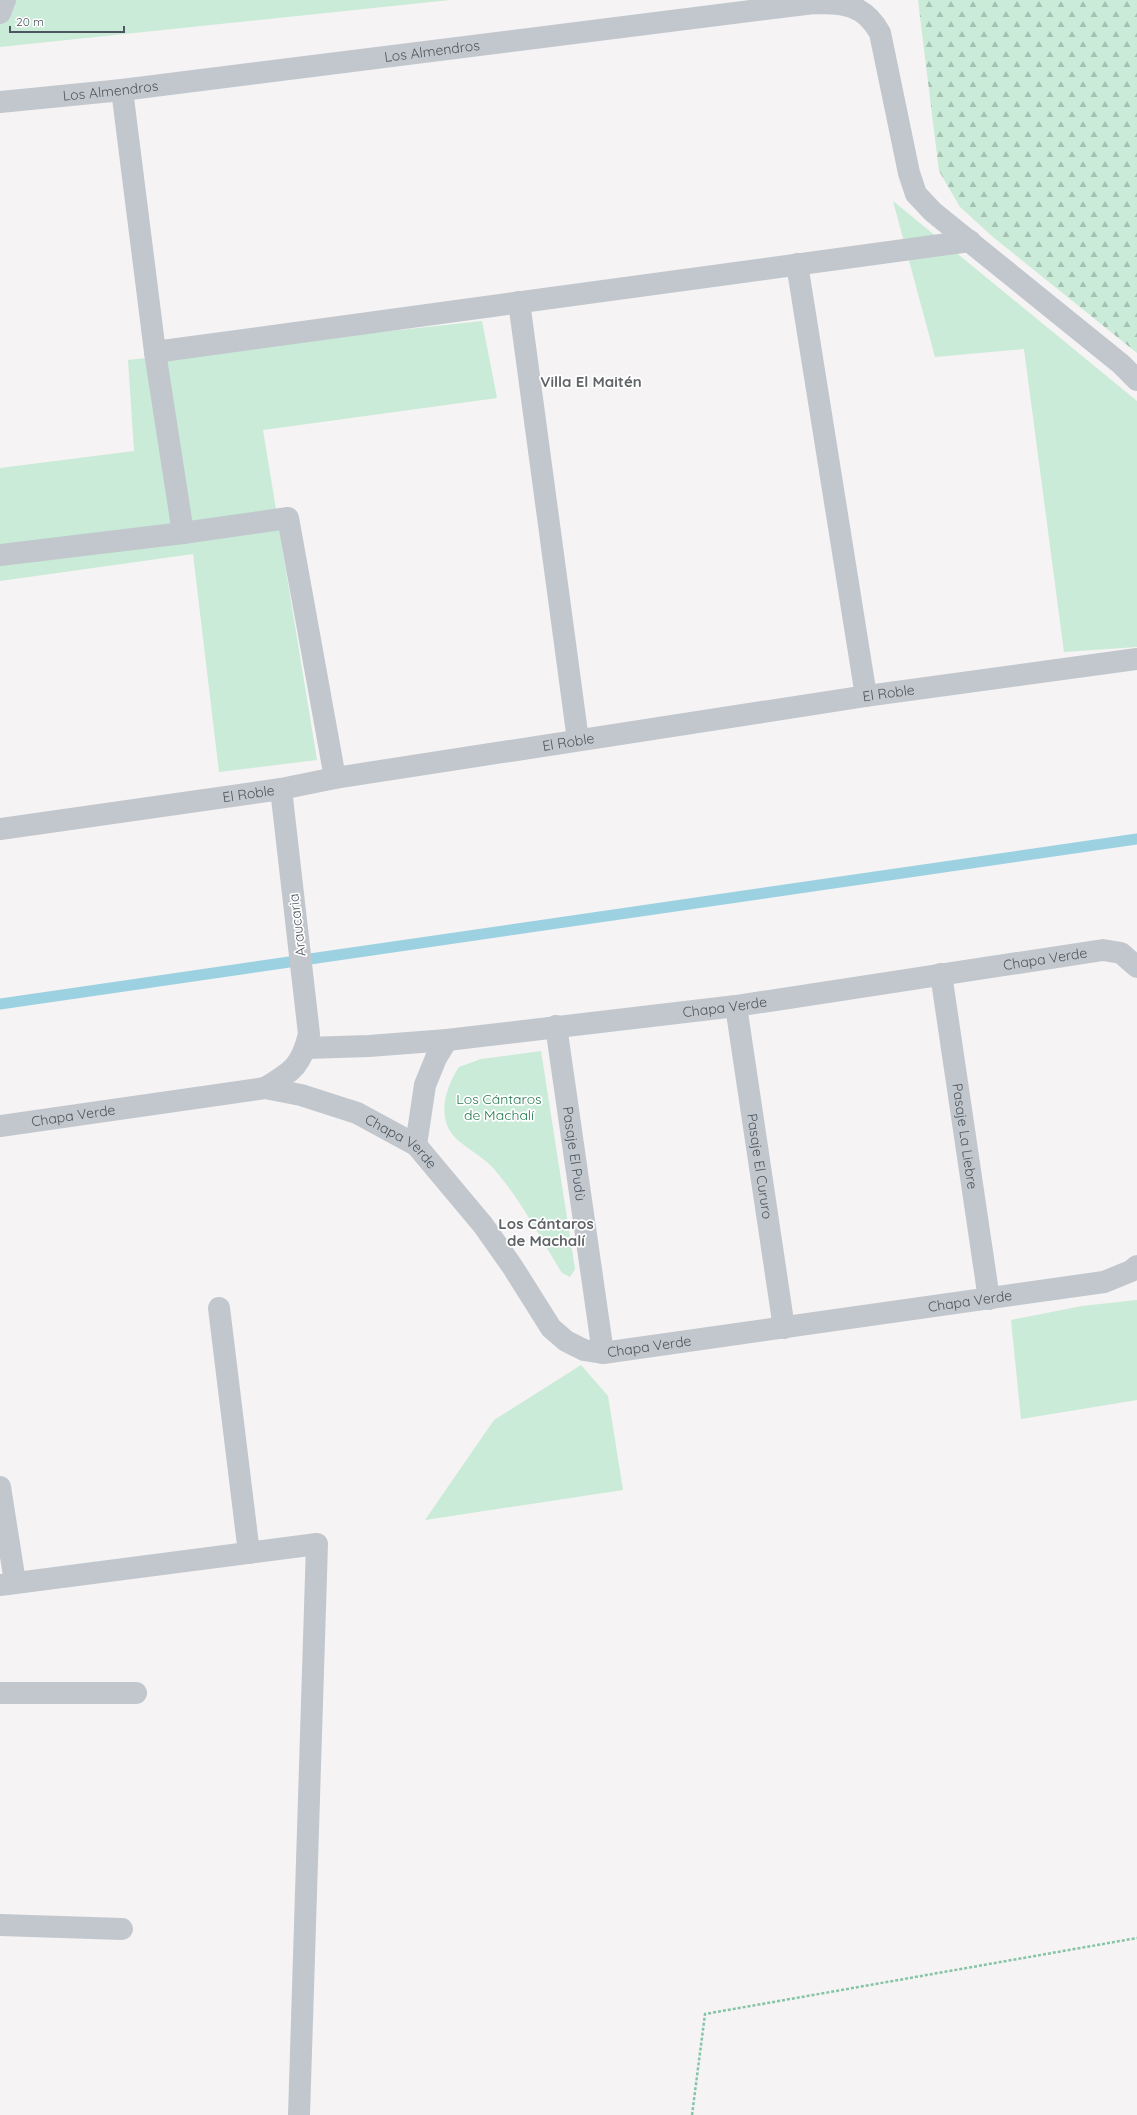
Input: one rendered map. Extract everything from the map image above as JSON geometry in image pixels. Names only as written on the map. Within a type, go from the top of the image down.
[{"type":"street","points":[[0,13],[5,0]]},
{"type":"street","name":"Los Almendros","points":[[0,102],[122,90],[814,3],[848,5],[862,11],[873,20],[884,45],[909,173],[916,194],[933,212],[970,241]]},
{"type":"street","points":[[122,90],[155,352],[182,533]]},
{"type":"street","points":[[155,352],[970,241],[1122,364],[1137,380]]},
{"type":"street","points":[[797,264],[866,696]]},
{"type":"street","points":[[519,302],[578,740]]},
{"type":"street","points":[[0,555],[182,533],[288,518],[335,778]]},
{"type":"street","name":"El Roble","points":[[0,829],[281,789],[335,778],[866,696],[1137,659]]},
{"type":"street","name":"Araucaria","points":[[281,789],[309,1034],[303,1054]]},
{"type":"street","name":"Chapa Verde","points":[[265,1088],[293,1071],[303,1054],[369,1046],[447,1040],[736,1006],[1103,950],[1120,953],[1137,966]]},
{"type":"street","name":"Pasaje La Liebre","points":[[941,974],[989,1299]]},
{"type":"street","name":"Pasaje El Cururo","points":[[736,1006],[784,1328]]},
{"type":"street","name":"Pasaje El Pudù","points":[[556,1026],[604,1353]]},
{"type":"street","points":[[416,1145],[425,1085],[436,1058],[447,1040]]},
{"type":"street","name":"Chapa Verde","points":[[0,1126],[265,1088],[301,1095],[357,1113],[416,1145],[483,1225],[512,1266],[551,1328],[566,1341],[584,1350],[604,1353],[1104,1282],[1131,1271],[1137,1266]]},
{"type":"street","points":[[219,1308],[249,1553]]},
{"type":"street","points":[[0,1487],[7,1584],[317,1544],[299,2115]]},
{"type":"street","points":[[0,1693],[136,1693]]},
{"type":"street","points":[[0,1925],[122,1929]]},
{"type":"path","points":[[692,2115],[705,2014],[1137,1938]]},
{"type":"green space","points":[[0,0],[450,0],[0,47]]},
{"type":"green space","points":[[918,0],[1137,0],[1137,353],[993,237],[960,207],[939,171]]},
{"type":"green space","points":[[893,201],[1137,401],[1137,647],[1064,652],[1024,349],[935,357]]},
{"type":"green space","points":[[482,321],[497,398],[263,430],[317,760],[219,772],[193,554],[0,581],[0,468],[134,451],[128,360]]},
{"type":"green space","name":"Los Cántaros de Machalí","points":[[541,1051],[575,1269],[570,1277],[562,1273],[530,1219],[503,1180],[488,1163],[461,1143],[450,1131],[447,1125],[444,1110],[446,1095],[459,1067],[481,1059]]},
{"type":"green space","points":[[1137,1300],[1137,1400],[1021,1419],[1011,1320],[1082,1306]]},
{"type":"green space","points":[[581,1365],[608,1396],[623,1490],[425,1520],[494,1420]]},
{"type":"waterway","points":[[0,1004],[1137,839]]},
{"type":"district","name":"Villa El Maitén","points":[[591,382]]},
{"type":"district","name":"Los Cántaros de Machalí","points":[[546,1232]]}]
